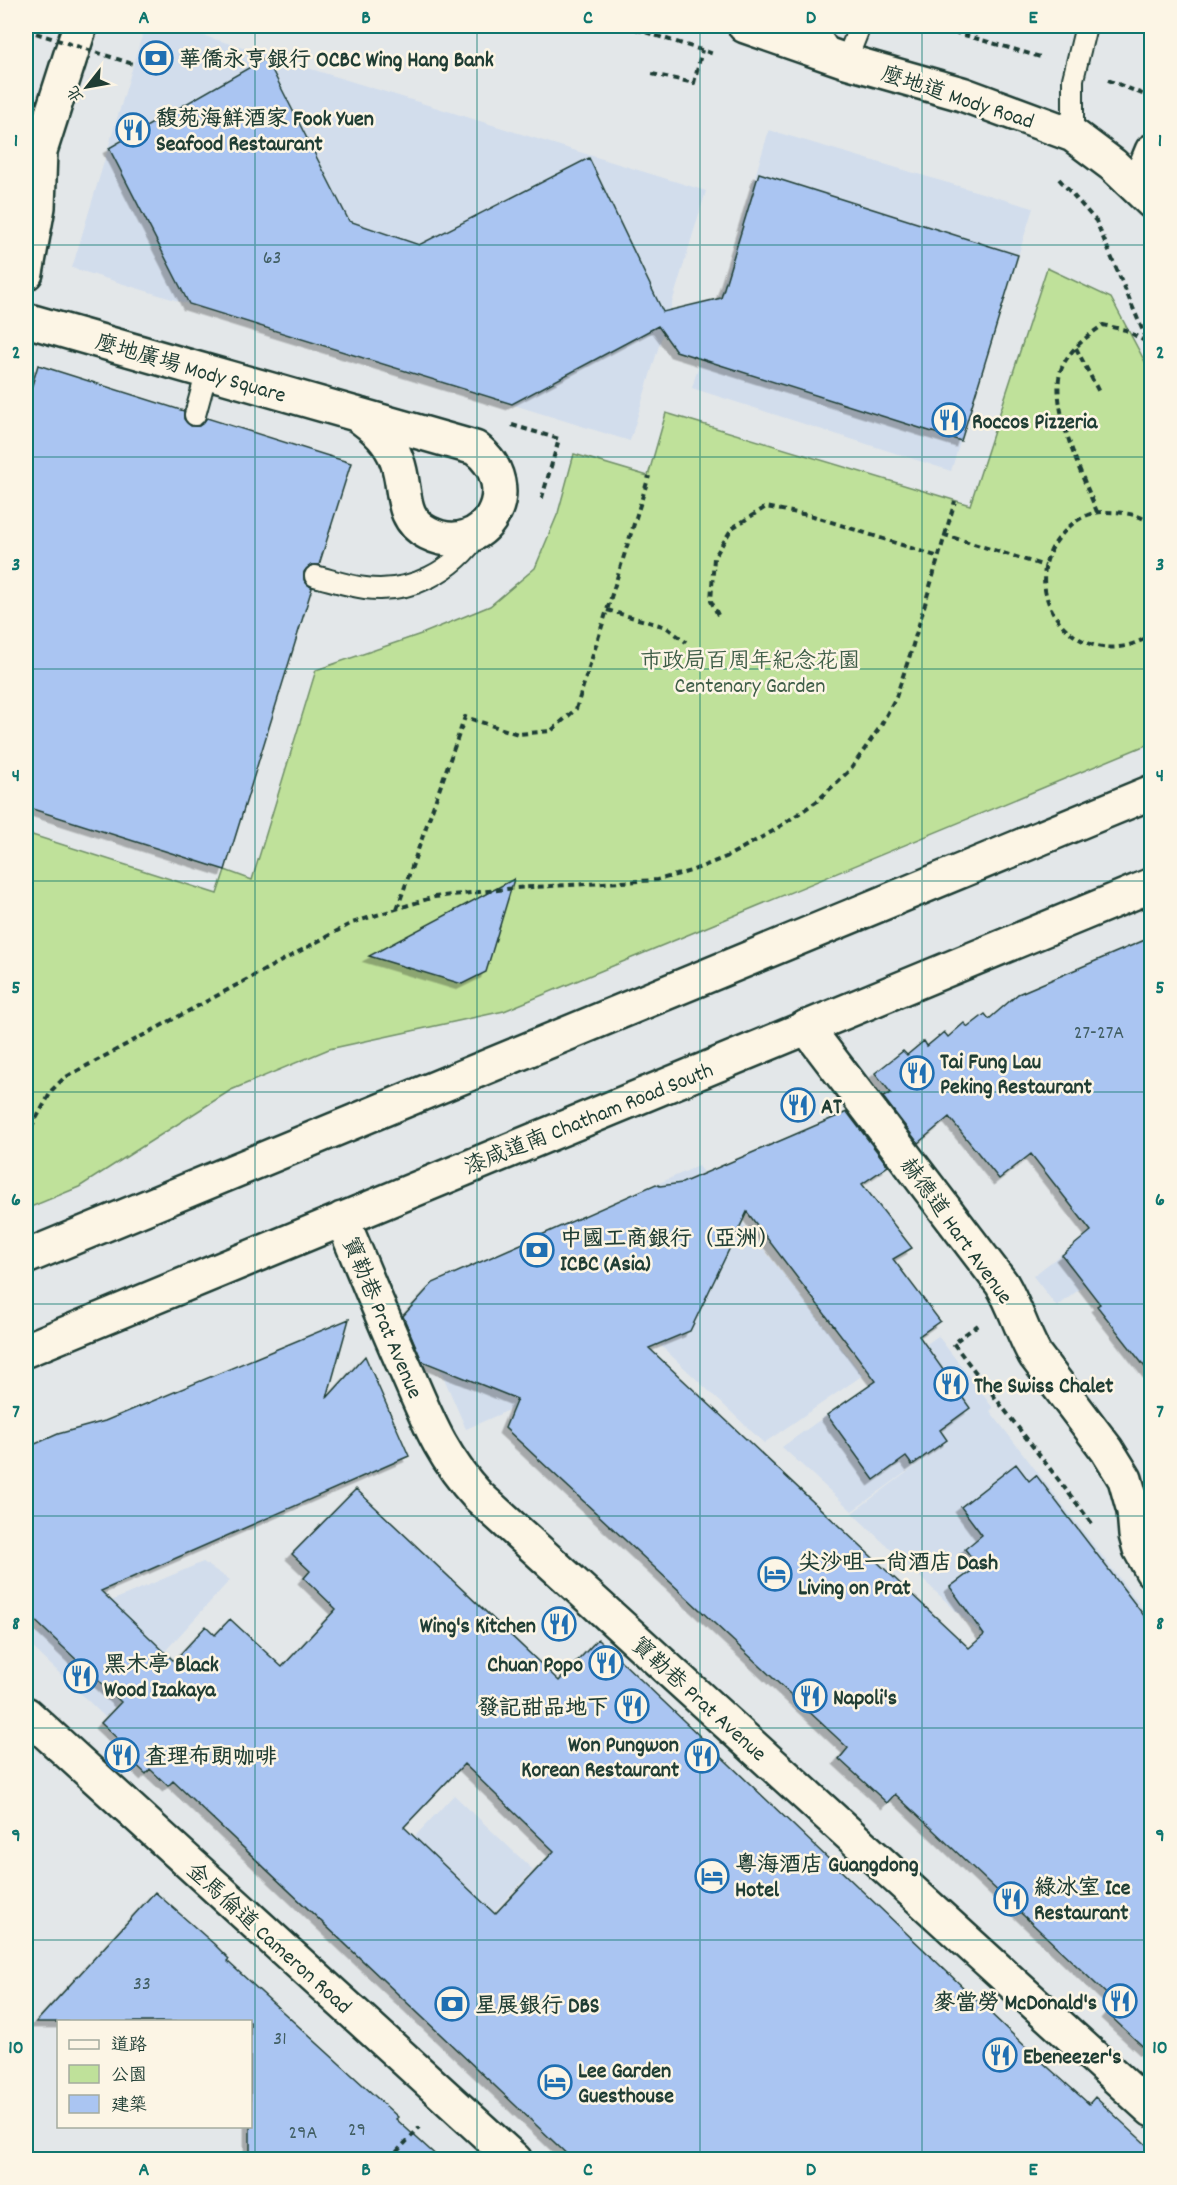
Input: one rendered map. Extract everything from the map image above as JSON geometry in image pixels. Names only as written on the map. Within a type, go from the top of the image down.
[{"type":"street","points":[[26,273],[38,207],[33,160],[80,26]]},
{"type":"street","name":"麼地道 Mody Road","points":[[745,26],[840,58],[962,94],[1073,135],[1113,165],[1144,195]]},
{"type":"street","points":[[1144,195],[1152,151]]},
{"type":"street","name":"麼地廣場 Mody Square","points":[[26,320],[475,447],[493,465],[500,490],[494,514],[486,524],[471,535],[453,539],[439,538],[425,532],[414,523],[406,511],[402,495],[403,479],[397,459],[387,441],[373,425],[356,414]]},
{"type":"street","points":[[26,1257],[1152,792]]},
{"type":"street","name":"漆咸道南 Chatham Road South","points":[[26,1350],[1152,885]]},
{"type":"street","name":"赫德道 Hart Avenue","points":[[806,1028],[1002,1284],[1012,1300],[1027,1341],[1035,1355],[1107,1450],[1125,1479],[1134,1511],[1140,1549],[1152,1571]]},
{"type":"street","name":"寶勒巷 Prat Avenue","points":[[342,1219],[438,1443],[470,1487],[1152,2110]]},
{"type":"street","name":"金馬倫道 Cameron Road","points":[[26,1714],[515,2160]]},
{"type":"lane","points":[[814,26],[840,58],[860,26]]},
{"type":"lane","points":[[1073,135],[1073,79],[1086,26]]},
{"type":"lane","points":[[195,414],[207,371]]},
{"type":"lane","points":[[315,576],[365,588],[395,588],[423,581],[448,567],[470,548],[486,524]]},
{"type":"path","points":[[626,26],[725,57]]},
{"type":"path","points":[[26,30],[133,64]]},
{"type":"path","points":[[652,74],[694,83],[702,50]]},
{"type":"path","points":[[1058,178],[1096,221],[1148,343],[1126,330],[1103,324],[1083,339],[1069,356],[1060,373],[1063,423],[1097,512]]},
{"type":"path","points":[[1076,348],[1100,394]]},
{"type":"path","points":[[397,909],[465,717],[518,734],[551,730],[576,709],[649,476]]},
{"type":"path","points":[[26,1137],[52,1090],[64,1078],[352,923],[434,897],[516,888],[657,880],[691,871],[726,857],[773,831],[816,802],[850,770],[880,727],[896,697],[955,501]]},
{"type":"path","points":[[718,615],[711,602],[714,558],[732,528],[766,507],[813,516],[939,557]]},
{"type":"path","points":[[1152,524],[1123,512],[1097,512],[1074,522],[1056,539],[1045,566],[1043,588],[1051,612],[1067,632],[1089,644],[1114,649],[1139,643],[1152,634]]},
{"type":"path","points":[[945,535],[1045,566]]},
{"type":"path","points":[[608,610],[666,627],[686,642]]},
{"type":"path","points":[[389,2160],[424,2122]]},
{"type":"shaded area","points":[[145,26],[172,26],[706,191],[630,441],[72,268]]},
{"type":"shaded area","points":[[769,130],[1033,208],[951,471],[692,388]]},
{"type":"shaded area","points":[[698,1166],[863,1375],[764,1443],[659,1344],[466,1429],[417,1316],[421,1296],[433,1283]]},
{"type":"shaded area","points":[[1143,1191],[1151,1232],[1057,1307],[1033,1276]]},
{"type":"shaded area","points":[[938,1336],[993,1408],[990,1411],[1151,1619],[1151,1691],[1088,1735],[852,1513],[948,1442],[852,1511],[782,1447]]},
{"type":"shaded area","points":[[203,1562],[230,1580],[105,1717],[26,1641],[26,1637]]},
{"type":"shaded area","points":[[454,1795],[533,1870],[408,2003],[329,1927]]},
{"type":"green space","name":"市政局百周年紀念花園 Centenary Garden","points":[[1047,268],[1111,298],[1151,373],[1151,743],[504,1011],[329,1049],[231,1090],[79,1187],[26,1209],[26,833],[217,894],[225,870],[252,880],[316,670],[424,633],[490,606],[535,568],[558,513],[574,454],[648,476],[666,413],[970,505]]},
{"type":"building","points":[[266,58],[349,221],[419,245],[589,158],[663,312],[721,298],[759,173],[1018,255],[961,441],[676,351],[658,326],[512,404],[189,304],[109,148]]},
{"type":"building","points":[[38,365],[184,411],[184,419],[191,426],[199,426],[207,418],[351,463],[319,565],[311,565],[304,572],[304,580],[312,588],[225,870],[26,807],[26,406]]},
{"type":"building","points":[[514,879],[486,972],[462,984],[369,956]]},
{"type":"building","points":[[1152,937],[1152,1376],[1097,1306],[1100,1304],[1062,1255],[1091,1231],[1031,1154],[999,1179],[949,1117],[918,1143],[883,1097],[891,1093],[875,1073],[903,1051],[907,1055],[924,1041],[927,1046],[944,1032],[948,1037],[964,1023],[968,1027],[985,1014],[989,1019],[1018,994]]},
{"type":"building","points":[[847,1112],[888,1166],[862,1184],[912,1248],[893,1259],[940,1321],[919,1336],[970,1408],[940,1430],[947,1440],[912,1465],[906,1457],[874,1480],[827,1415],[876,1381],[747,1212],[690,1331],[649,1348],[969,1648],[984,1635],[950,1587],[978,1566],[965,1549],[982,1535],[961,1507],[1016,1464],[1029,1481],[1036,1475],[1152,1626],[1152,2055],[1107,2013],[1116,2003],[895,1794],[887,1803],[839,1759],[848,1748],[505,1428],[517,1399],[422,1361],[403,1316],[433,1283],[656,1184],[660,1186],[682,1183]]},
{"type":"building","points":[[349,1319],[327,1398],[365,1356],[409,1456],[101,1591],[174,1661],[206,1626],[215,1635],[230,1619],[282,1667],[336,1609],[304,1578],[310,1571],[292,1554],[356,1489],[559,1681],[598,1639],[1030,2051],[1089,2104],[1095,2097],[1152,2150],[1152,2160],[573,2160],[173,1781],[168,1786],[150,1769],[146,1774],[115,1745],[119,1740],[101,1723],[121,1702],[26,1612],[26,1448],[58,1434],[105,1421]],"holes":[[[464,1764],[554,1851],[495,1914],[404,1827]]]},
{"type":"building","points":[[155,1892],[214,1944],[229,1959],[227,1961],[398,2117],[396,2119],[441,2160],[250,2160],[252,2020],[57,2020],[57,2022],[36,2022]]},
{"type":"place","name":"華僑永亨銀行 OCBC Wing Hang Bank","points":[[156,58]]},
{"type":"place","name":"馥苑海鮮酒家 Fook Yuen Seafood Restaurant","points":[[133,130]]},
{"type":"place","name":"Roccos Pizzeria","points":[[949,420]]},
{"type":"place","name":"Tai Fung Lau Peking Restaurant","points":[[917,1073]]},
{"type":"place","name":"AT","points":[[798,1105]]},
{"type":"place","name":"中國工商銀行（亞洲） ICBC (Asia)","points":[[537,1250]]},
{"type":"place","name":"The Swiss Chalet","points":[[951,1384]]},
{"type":"place","name":"尖沙咀一尚酒店 Dash Living on Prat","points":[[775,1574]]},
{"type":"place","name":"Wing's Kitchen","points":[[559,1624]]},
{"type":"place","name":"Chuan Popo","points":[[606,1663]]},
{"type":"place","name":"黑木亭 Black Wood Izakaya","points":[[81,1676]]},
{"type":"place","name":"Napoli's","points":[[810,1696]]},
{"type":"place","name":"發記甜品地下","points":[[632,1706]]},
{"type":"place","name":"查理布朗咖啡","points":[[122,1755]]},
{"type":"place","name":"Won Pungwon Korean Restaurant","points":[[702,1756]]},
{"type":"place","name":"粵海酒店 Guangdong Hotel","points":[[712,1876]]},
{"type":"place","name":"綠冰室 Ice Restaurant","points":[[1011,1899]]},
{"type":"place","name":"麥當勞 McDonald's","points":[[1120,2001]]},
{"type":"place","name":"星展銀行 DBS","points":[[452,2004]]},
{"type":"place","name":"Ebeneezer's","points":[[1000,2055]]},
{"type":"place","name":"Lee Garden Guesthouse","points":[[555,2082]]}]
